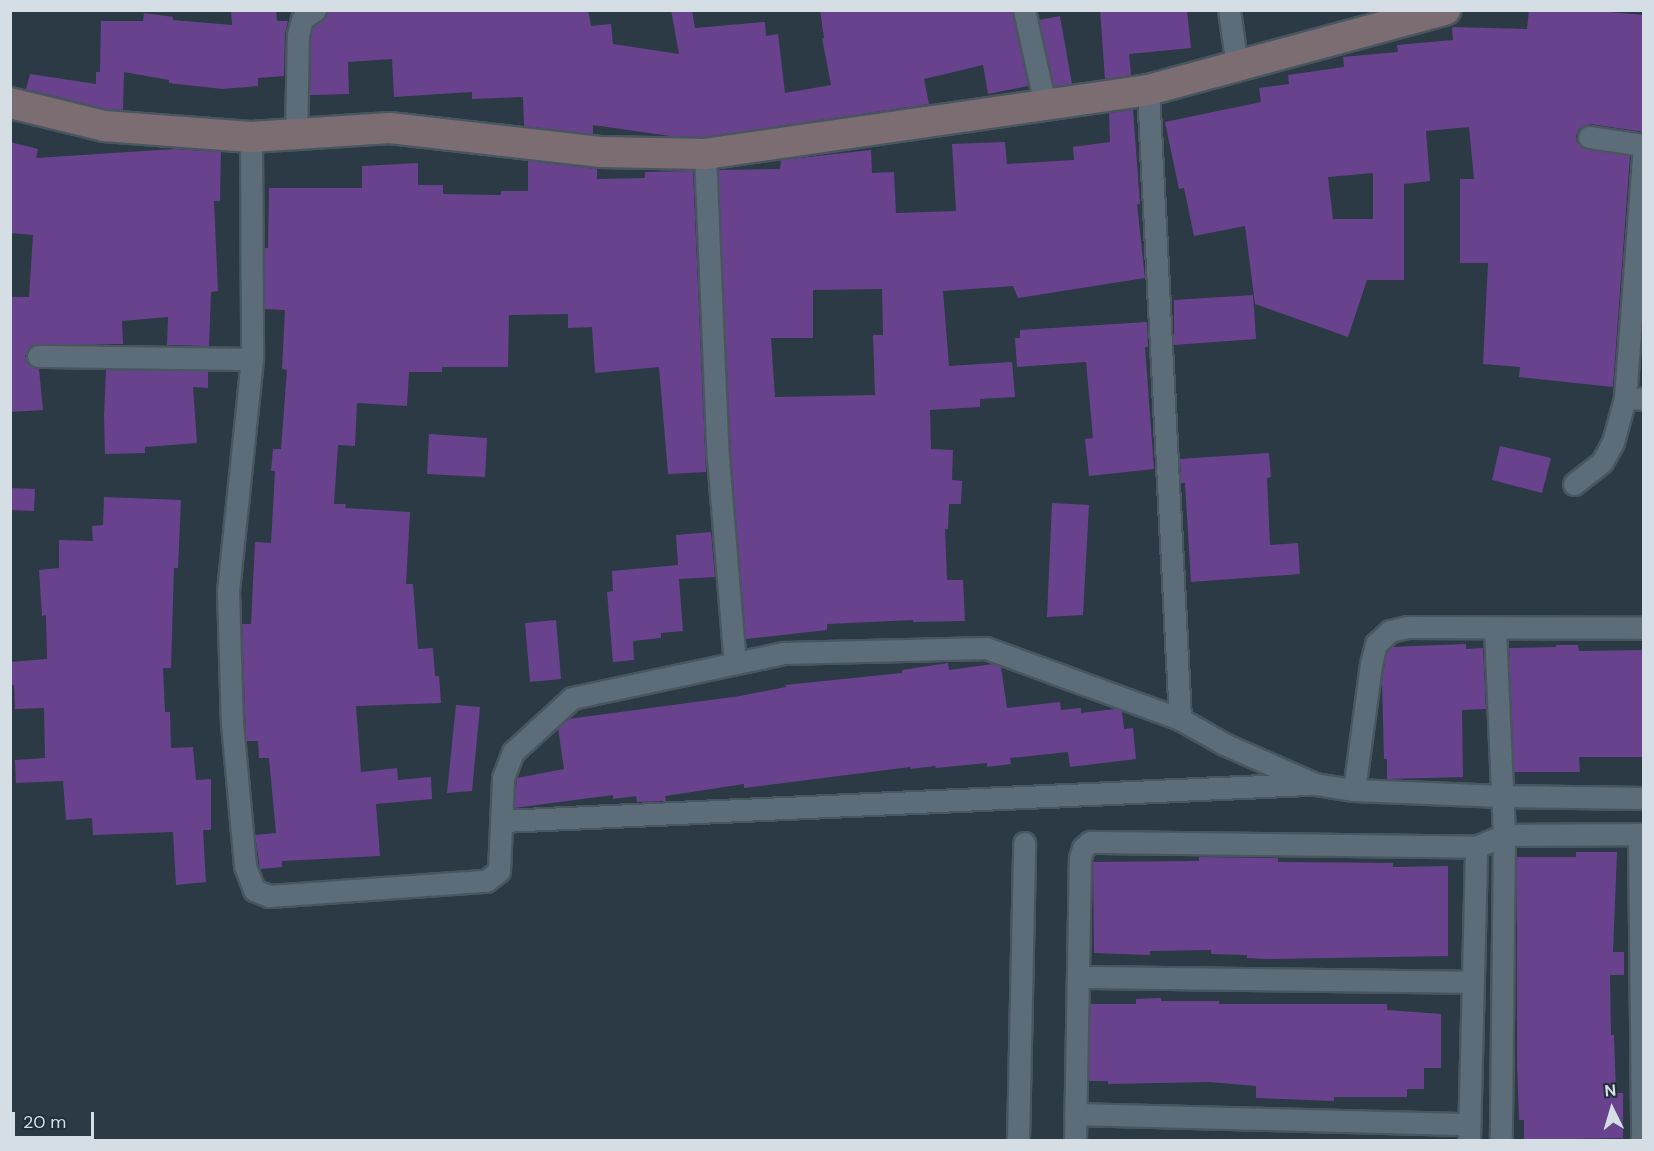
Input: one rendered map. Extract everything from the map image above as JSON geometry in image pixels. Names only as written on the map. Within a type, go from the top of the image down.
[{"type":"street","points":[[296,136],[298,35],[302,19],[315,10]]},
{"type":"street","points":[[1024,10],[1045,105]]},
{"type":"street","points":[[1229,10],[1237,66]]},
{"type":"street","points":[[10,102],[104,126],[251,137],[296,136],[390,128],[602,152],[705,154],[1148,90],[1445,10]]},
{"type":"street","points":[[1148,90],[1180,719]]},
{"type":"street","points":[[251,137],[252,359],[228,591],[232,723],[251,883],[269,896],[486,881],[500,861],[503,778],[513,752],[572,698],[784,653],[986,648],[1180,719],[1224,744],[1315,784]]},
{"type":"street","points":[[1574,484],[1602,462],[1634,398],[1643,145],[1589,137]]},
{"type":"street","points":[[705,154],[718,458],[735,663]]},
{"type":"street","points":[[38,356],[252,359]]},
{"type":"street","points":[[1354,790],[1371,664],[1377,644],[1390,631],[1408,627],[1644,628]]},
{"type":"street","points":[[1495,629],[1504,835],[1501,1140]]},
{"type":"street","points":[[502,821],[1315,784],[1354,790],[1502,796],[1644,798]]},
{"type":"street","points":[[1075,1140],[1080,858],[1083,848],[1090,842],[1476,847],[1504,835],[1641,834],[1642,1140]]},
{"type":"street","points":[[1018,1140],[1024,843]]},
{"type":"street","points":[[1075,1114],[1469,1132],[1476,847]]},
{"type":"street","points":[[1078,977],[1473,982]]},
{"type":"building","points":[[231,10],[276,10],[277,21],[288,21],[285,34],[284,76],[258,78],[258,86],[222,89],[169,83],[169,80],[124,72],[123,110],[107,109],[26,89],[30,74],[96,84],[96,72],[100,72],[101,21],[143,21],[144,13],[173,17],[173,20],[232,25]]},
{"type":"building","points":[[328,10],[588,10],[591,26],[611,24],[613,44],[679,54],[671,10],[692,10],[695,28],[765,22],[766,36],[778,34],[785,93],[831,85],[822,38],[824,38],[820,10],[1012,10],[1028,86],[988,94],[983,65],[924,79],[929,104],[704,137],[670,136],[593,125],[593,134],[524,126],[523,97],[472,99],[472,92],[394,97],[392,59],[348,62],[349,94],[310,95],[313,27],[326,18]]},
{"type":"building","points":[[1100,10],[1187,10],[1191,48],[1129,54],[1131,75],[1105,79]]},
{"type":"building","points":[[1529,10],[1585,10],[1644,15],[1644,132],[1590,124],[1579,129],[1576,136],[1577,142],[1587,149],[1630,156],[1613,387],[1519,377],[1520,367],[1483,364],[1488,263],[1460,263],[1460,179],[1474,179],[1469,127],[1426,131],[1430,181],[1404,184],[1404,280],[1367,280],[1348,337],[1255,304],[1245,226],[1194,236],[1184,188],[1179,189],[1165,122],[1261,102],[1259,88],[1289,84],[1288,75],[1344,67],[1343,57],[1398,52],[1397,45],[1453,40],[1452,27],[1527,29]],"holes":[[[1373,173],[1373,219],[1333,219],[1328,177]]]},
{"type":"building","points":[[1060,16],[1072,84],[1054,86],[1039,20]]},
{"type":"building","points":[[1133,110],[1140,204],[1137,204],[1145,278],[1018,298],[1013,286],[943,291],[949,366],[1012,362],[1015,397],[980,399],[980,407],[930,410],[931,449],[953,450],[952,480],[962,481],[961,504],[949,504],[948,529],[945,529],[947,580],[963,580],[965,621],[913,622],[913,620],[827,624],[827,630],[746,639],[731,457],[718,170],[780,169],[781,160],[871,150],[872,173],[894,172],[896,213],[956,211],[952,144],[1005,142],[1007,164],[1074,160],[1073,147],[1110,142],[1109,113]],"holes":[[[882,289],[883,335],[873,335],[875,395],[775,397],[771,338],[813,338],[813,290]]]},
{"type":"building","points":[[10,142],[38,149],[36,158],[175,149],[221,152],[220,201],[214,201],[218,291],[211,292],[209,346],[167,345],[168,317],[122,321],[123,344],[32,345],[25,356],[31,367],[39,369],[43,410],[10,412],[10,297],[29,297],[33,235],[10,233]]},
{"type":"building","points":[[528,161],[597,169],[597,179],[645,178],[645,172],[693,171],[706,472],[668,474],[659,367],[595,373],[592,327],[568,328],[568,314],[509,315],[508,367],[442,367],[442,372],[409,372],[407,406],[357,403],[355,446],[338,445],[334,504],[346,504],[345,508],[410,512],[406,584],[413,584],[418,649],[433,648],[435,676],[439,676],[441,703],[356,706],[361,772],[397,768],[398,780],[431,777],[432,799],[376,804],[380,856],[282,861],[282,867],[260,869],[255,835],[276,833],[269,758],[259,758],[258,741],[246,741],[242,624],[251,624],[255,542],[271,543],[275,471],[271,471],[273,449],[281,449],[287,370],[282,369],[285,310],[265,309],[264,248],[268,248],[269,188],[362,188],[362,166],[418,163],[418,185],[443,185],[443,194],[501,195],[501,191],[528,191]]},
{"type":"building","points":[[1253,295],[1256,339],[1174,345],[1174,300]]},
{"type":"building","points":[[1147,322],[1148,347],[1145,347],[1154,469],[1089,476],[1085,439],[1093,438],[1086,362],[1017,367],[1015,338],[1020,338],[1020,330]]},
{"type":"building","points":[[106,370],[208,371],[208,388],[193,387],[197,443],[145,447],[145,453],[105,454]]},
{"type":"building","points":[[429,434],[487,438],[485,477],[427,474]]},
{"type":"building","points":[[1500,446],[1551,458],[1542,493],[1492,480]]},
{"type":"building","points":[[1269,453],[1271,477],[1267,478],[1270,545],[1298,543],[1300,574],[1191,582],[1185,483],[1181,483],[1180,459]]},
{"type":"building","points":[[10,488],[35,489],[34,511],[10,510]]},
{"type":"building","points":[[104,497],[181,500],[178,568],[174,568],[171,668],[163,668],[165,712],[170,712],[171,748],[193,747],[196,780],[211,779],[211,830],[203,830],[206,882],[176,885],[173,832],[93,835],[92,818],[66,820],[63,781],[16,783],[15,760],[45,758],[44,708],[15,709],[14,685],[10,685],[10,662],[47,659],[46,615],[42,616],[39,570],[59,568],[59,540],[93,541],[92,526],[103,525]]},
{"type":"building","points":[[1052,503],[1089,505],[1083,615],[1047,617]]},
{"type":"building","points":[[711,532],[715,577],[679,579],[683,631],[661,633],[661,638],[633,641],[634,660],[613,662],[607,592],[613,591],[612,571],[678,565],[676,535]]},
{"type":"building","points":[[556,620],[561,679],[530,682],[525,623]]},
{"type":"building","points":[[1466,644],[1466,649],[1483,648],[1486,709],[1462,710],[1463,777],[1387,779],[1387,759],[1384,759],[1382,681],[1387,651],[1391,647]]},
{"type":"building","points":[[1556,645],[1578,645],[1579,651],[1644,650],[1644,757],[1579,757],[1580,772],[1514,772],[1509,648],[1556,647]]},
{"type":"building","points":[[948,663],[949,670],[993,664],[1001,667],[1007,708],[1060,702],[1061,710],[1081,708],[1081,713],[1115,709],[1122,711],[1124,729],[1133,728],[1136,759],[1070,767],[1068,752],[1010,758],[1011,764],[987,767],[987,763],[936,768],[935,766],[911,769],[910,767],[744,788],[744,784],[665,796],[666,801],[637,802],[636,796],[613,799],[613,795],[514,808],[517,778],[564,769],[558,728],[568,719],[740,696],[786,687],[785,685],[902,673],[902,670]]},
{"type":"building","points":[[456,705],[480,707],[472,791],[447,793]]},
{"type":"building","points":[[1576,852],[1617,852],[1613,952],[1624,952],[1624,975],[1610,975],[1611,1035],[1614,1035],[1616,1093],[1623,1093],[1623,1138],[1524,1140],[1524,1120],[1519,1120],[1517,1062],[1517,857],[1576,857]]},
{"type":"building","points":[[1199,857],[1278,858],[1278,862],[1393,863],[1393,867],[1448,866],[1448,956],[1266,959],[1247,958],[1247,955],[1211,954],[1211,950],[1150,951],[1150,955],[1094,953],[1093,862],[1199,861]]},
{"type":"building","points":[[1161,998],[1161,1001],[1219,1001],[1219,1004],[1387,1004],[1387,1010],[1441,1014],[1441,1068],[1424,1068],[1424,1089],[1407,1089],[1407,1097],[1334,1097],[1334,1101],[1256,1098],[1256,1086],[1209,1082],[1108,1084],[1108,1081],[1089,1081],[1090,1004],[1136,1004],[1136,999]]}]
